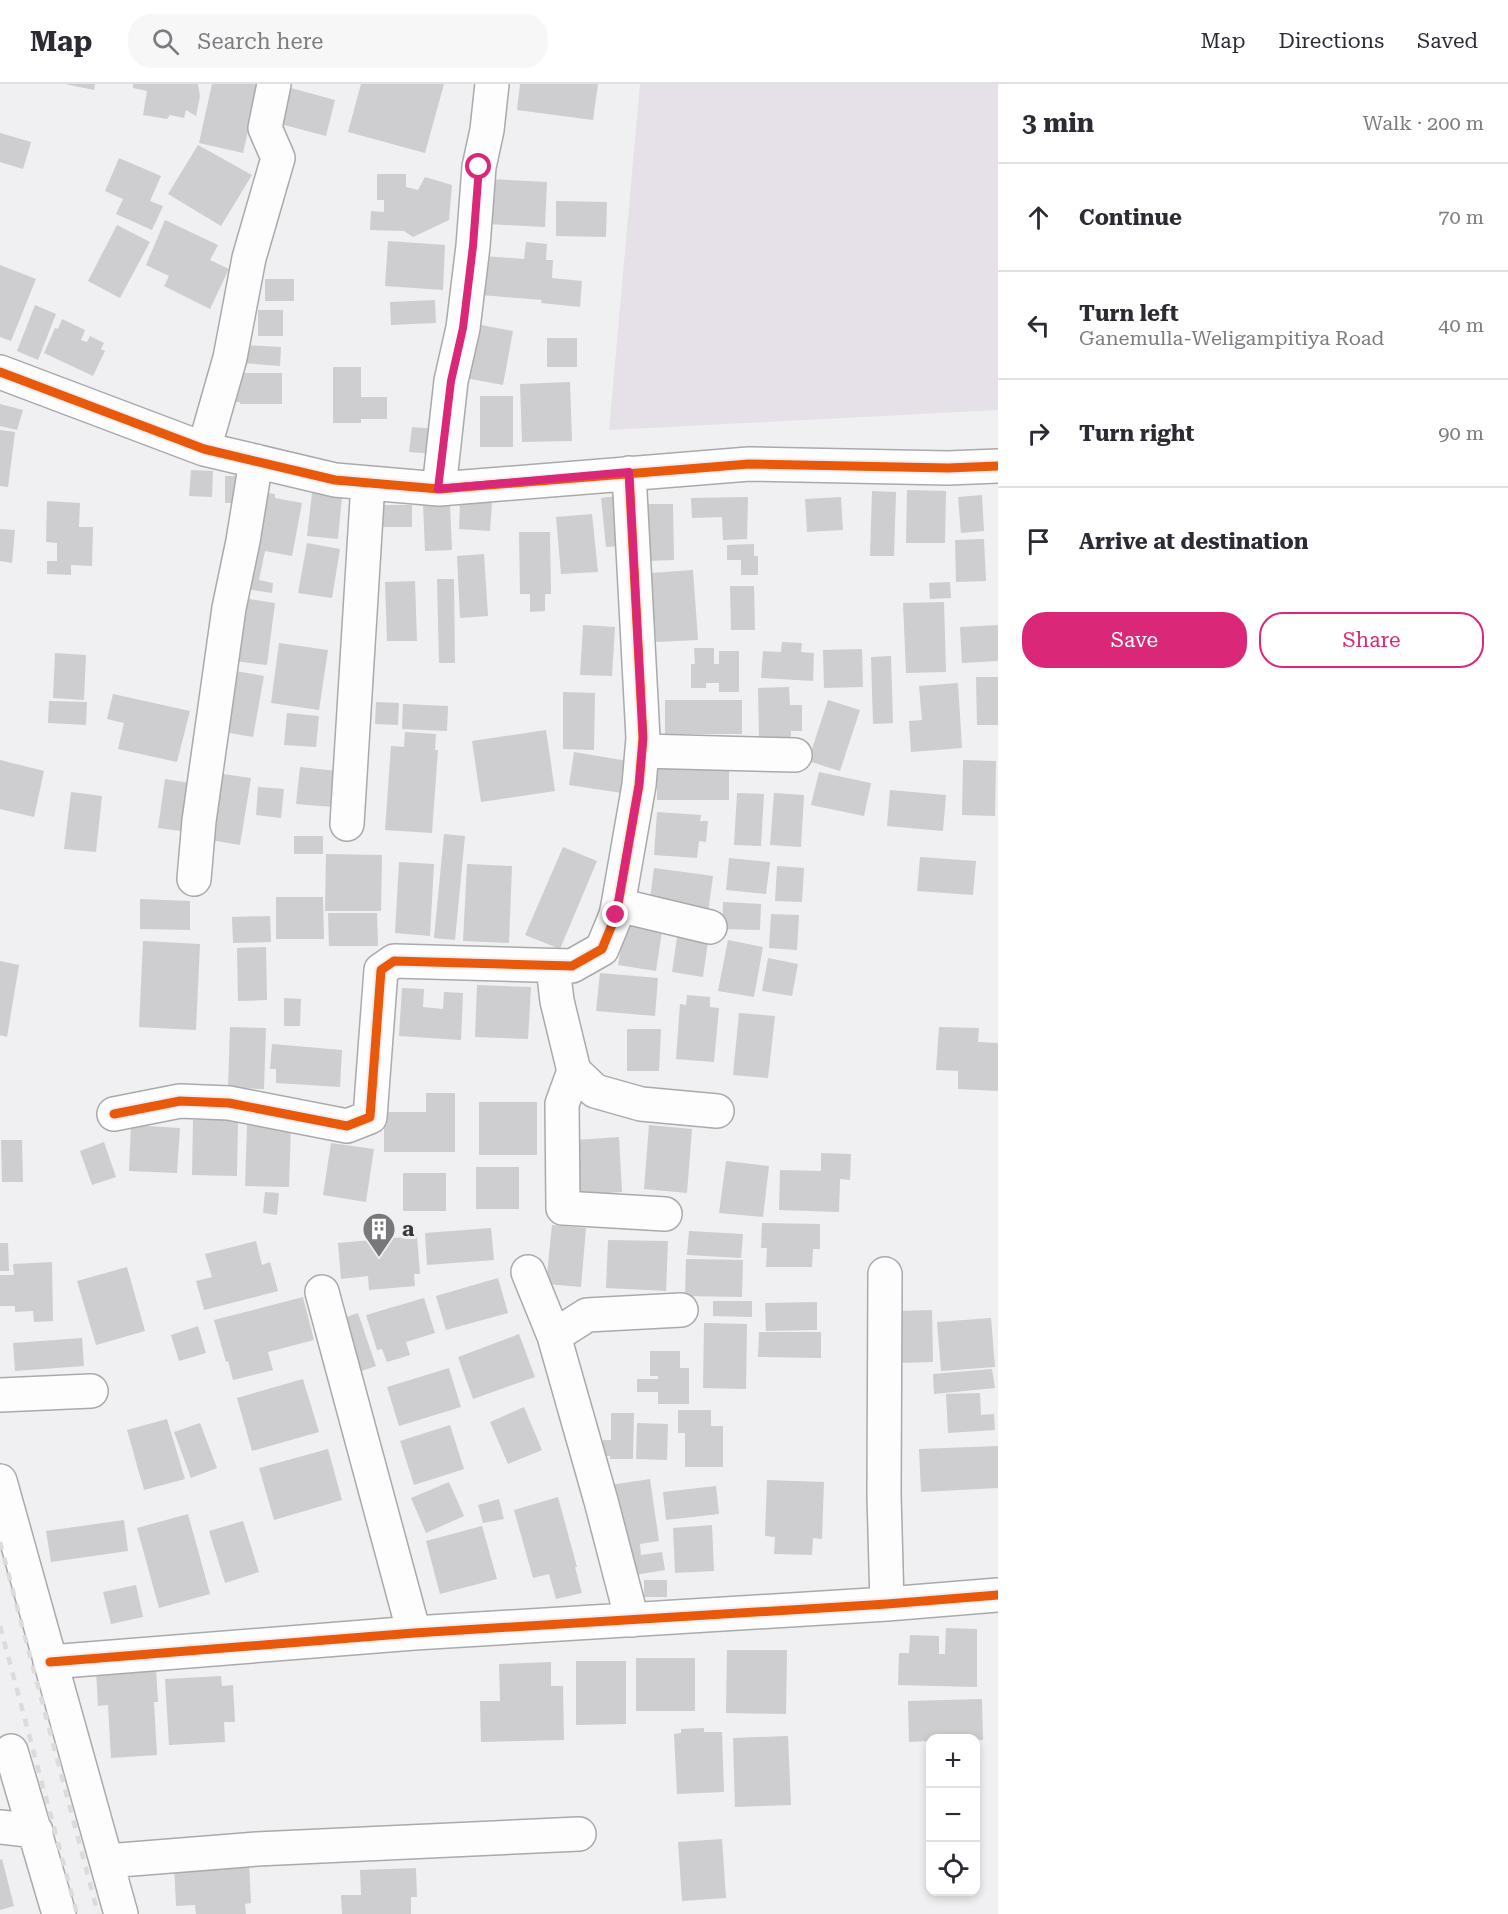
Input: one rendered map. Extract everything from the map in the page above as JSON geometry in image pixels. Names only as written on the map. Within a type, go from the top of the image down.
[{"type":"street","points":[[204,449],[230,358],[249,258],[278,158],[265,128],[274,84]]},
{"type":"street","points":[[438,489],[451,381],[463,328],[473,246],[479,167],[487,130],[492,84]]},
{"type":"street","points":[[0,372],[204,449],[335,480],[438,489],[749,464],[948,468],[998,466]]},
{"type":"street","points":[[194,879],[199,821],[227,619],[256,461]]},
{"type":"street","points":[[114,1114],[180,1101],[229,1103],[346,1126],[370,1117],[381,970],[394,961],[572,966],[602,949],[616,915],[639,785],[642,751],[637,590],[629,472]]},
{"type":"street","points":[[346,824],[368,483]]},
{"type":"street","points":[[642,751],[795,754]]},
{"type":"street","points":[[618,905],[710,927]]},
{"type":"street","points":[[553,967],[557,1001],[574,1071],[562,1104],[563,1208],[665,1214]]},
{"type":"street","points":[[574,1071],[596,1090],[641,1104],[717,1111]]},
{"type":"street","points":[[528,1272],[554,1336],[632,1620]]},
{"type":"street","points":[[885,1274],[884,1494],[887,1604]]},
{"type":"street","points":[[322,1292],[414,1633]]},
{"type":"street","points":[[554,1336],[586,1315],[681,1310]]},
{"type":"street","points":[[0,1395],[91,1390]]},
{"type":"street","points":[[0,1481],[121,1914]]},
{"type":"street","points":[[50,1662],[414,1633],[998,1595]]},
{"type":"street","points":[[11,1751],[59,1914]]},
{"type":"street","points":[[0,1827],[36,1831]]},
{"type":"street","points":[[107,1861],[257,1849],[579,1834]]},
{"type":"shaded area","points":[[640,84],[998,84],[998,410],[609,430]]},
{"type":"building","points":[[65,84],[95,84],[94,90]]},
{"type":"building","points":[[133,84],[198,84],[200,96],[196,116],[186,110],[184,118],[170,115],[167,119],[143,115],[147,91],[133,88]]},
{"type":"building","points":[[212,84],[259,84],[243,153],[199,143]]},
{"type":"building","points":[[361,84],[444,84],[425,153],[348,132]]},
{"type":"building","points":[[520,84],[598,84],[593,120],[517,110]]},
{"type":"building","points":[[287,87],[335,100],[326,136],[277,123]]},
{"type":"building","points":[[0,133],[31,142],[23,169],[0,162]]},
{"type":"building","points":[[198,145],[252,175],[221,226],[168,194]]},
{"type":"building","points":[[119,158],[161,176],[150,201],[163,206],[152,230],[116,214],[123,199],[105,191]]},
{"type":"building","points":[[377,174],[406,174],[406,187],[418,190],[425,177],[452,185],[449,220],[413,237],[404,231],[370,230],[371,211],[384,212],[384,200],[377,200]]},
{"type":"building","points":[[491,179],[547,182],[545,227],[488,224]]},
{"type":"building","points":[[556,201],[607,202],[606,237],[556,236]]},
{"type":"building","points":[[165,220],[218,245],[210,260],[229,269],[210,309],[164,286],[169,276],[146,265]]},
{"type":"building","points":[[117,225],[150,242],[120,298],[88,281]]},
{"type":"building","points":[[388,241],[445,245],[443,290],[385,286]]},
{"type":"building","points":[[526,242],[547,244],[546,260],[553,260],[552,278],[582,281],[580,307],[541,303],[542,300],[481,295],[484,256],[524,259]]},
{"type":"building","points":[[0,265],[36,279],[11,341],[0,337]]},
{"type":"building","points":[[265,279],[294,279],[294,301],[265,301]]},
{"type":"building","points":[[435,300],[436,323],[391,325],[390,302]]},
{"type":"building","points":[[35,305],[56,314],[38,360],[17,351]]},
{"type":"building","points":[[258,310],[283,310],[283,336],[258,336]]},
{"type":"building","points":[[62,319],[85,330],[81,340],[87,342],[90,336],[104,343],[101,349],[105,351],[93,376],[44,353],[55,328],[58,329]]},
{"type":"building","points":[[476,324],[513,331],[503,385],[465,378]]},
{"type":"building","points":[[547,338],[577,338],[577,367],[547,367]]},
{"type":"building","points":[[244,345],[281,347],[280,366],[243,363]]},
{"type":"building","points":[[333,367],[361,367],[361,397],[387,397],[387,419],[361,419],[361,423],[333,423]]},
{"type":"building","points":[[240,373],[282,373],[282,404],[230,402],[230,386],[240,386]]},
{"type":"building","points":[[570,382],[572,441],[522,442],[520,384]]},
{"type":"building","points":[[480,396],[513,396],[513,447],[480,447]]},
{"type":"building","points":[[0,404],[23,410],[17,430],[0,426]]},
{"type":"building","points":[[412,427],[437,429],[435,454],[409,452]]},
{"type":"building","points":[[0,430],[15,432],[8,487],[0,486]]},
{"type":"building","points":[[191,470],[213,471],[212,497],[189,496]]},
{"type":"building","points":[[225,476],[242,476],[242,503],[225,503]]},
{"type":"building","points":[[907,490],[946,491],[945,543],[906,543]]},
{"type":"building","points":[[872,491],[896,492],[894,556],[870,556]]},
{"type":"building","points":[[258,492],[275,494],[275,498],[302,503],[292,556],[265,551],[259,580],[273,583],[272,593],[240,588]]},
{"type":"building","points":[[312,493],[342,496],[338,539],[307,536]]},
{"type":"building","points":[[982,495],[984,531],[961,533],[958,497]]},
{"type":"building","points":[[618,496],[624,546],[606,547],[601,498]]},
{"type":"building","points":[[748,497],[747,539],[723,540],[722,517],[692,518],[691,498]]},
{"type":"building","points":[[841,497],[843,530],[807,532],[805,499]]},
{"type":"building","points":[[47,501],[80,503],[79,527],[93,527],[92,566],[71,565],[71,575],[47,574],[47,561],[57,561],[57,543],[46,542]]},
{"type":"building","points":[[460,502],[492,503],[490,531],[459,529]]},
{"type":"building","points":[[450,503],[452,550],[425,551],[423,504]]},
{"type":"building","points":[[646,504],[673,504],[674,560],[647,561]]},
{"type":"building","points":[[380,505],[412,505],[412,527],[380,527]]},
{"type":"building","points":[[592,514],[598,572],[561,574],[556,517]]},
{"type":"building","points":[[0,529],[15,530],[12,563],[0,561]]},
{"type":"building","points":[[519,532],[550,532],[551,594],[545,594],[545,611],[530,612],[530,594],[520,594]]},
{"type":"building","points":[[984,539],[986,581],[956,582],[955,540]]},
{"type":"building","points":[[307,543],[340,549],[332,598],[298,593]]},
{"type":"building","points":[[754,544],[754,556],[758,556],[758,575],[741,575],[741,560],[727,560],[727,545]]},
{"type":"building","points":[[484,554],[488,616],[460,618],[457,556]]},
{"type":"building","points":[[693,570],[698,640],[656,642],[650,573]]},
{"type":"building","points":[[437,579],[454,579],[455,663],[439,663]]},
{"type":"building","points":[[415,581],[417,641],[387,641],[385,582]]},
{"type":"building","points":[[950,582],[951,598],[930,599],[929,583]]},
{"type":"building","points":[[730,586],[754,586],[755,630],[731,630]]},
{"type":"building","points":[[243,598],[275,603],[267,665],[235,661]]},
{"type":"building","points":[[944,602],[946,672],[906,673],[903,603]]},
{"type":"building","points":[[583,625],[615,627],[612,676],[580,675]]},
{"type":"building","points":[[998,625],[998,661],[962,663],[960,627]]},
{"type":"building","points":[[782,642],[802,643],[801,652],[814,653],[813,681],[761,678],[763,651],[781,652]]},
{"type":"building","points":[[279,643],[328,650],[319,710],[271,703]]},
{"type":"building","points":[[694,648],[714,648],[714,664],[719,664],[719,651],[739,651],[739,692],[719,692],[719,683],[706,683],[706,688],[691,688],[691,664],[695,664]]},
{"type":"building","points":[[862,649],[863,687],[824,688],[823,650]]},
{"type":"building","points":[[55,653],[86,655],[84,700],[53,698]]},
{"type":"building","points":[[891,656],[893,723],[873,724],[871,657]]},
{"type":"building","points":[[230,670],[264,676],[253,737],[218,731]]},
{"type":"building","points":[[976,677],[998,677],[998,725],[977,725]]},
{"type":"building","points":[[958,683],[962,748],[911,752],[909,721],[922,720],[919,686]]},
{"type":"building","points":[[789,687],[790,705],[802,705],[802,731],[791,731],[791,738],[759,738],[758,688]]},
{"type":"building","points":[[563,692],[595,693],[594,750],[563,749]]},
{"type":"building","points":[[113,694],[190,711],[177,762],[118,749],[124,723],[107,719]]},
{"type":"building","points":[[665,700],[742,700],[742,734],[665,734]]},
{"type":"building","points":[[828,700],[860,710],[840,771],[808,761]]},
{"type":"building","points":[[49,701],[87,702],[86,725],[48,723]]},
{"type":"building","points":[[376,702],[399,703],[398,725],[375,724]]},
{"type":"building","points":[[403,704],[448,706],[447,731],[402,729]]},
{"type":"building","points":[[287,713],[319,716],[316,747],[284,745]]},
{"type":"building","points":[[546,730],[555,791],[481,802],[472,741]]},
{"type":"building","points":[[405,732],[436,734],[435,750],[438,750],[432,833],[385,830],[391,746],[404,747]]},
{"type":"building","points":[[574,752],[628,761],[622,793],[569,785]]},
{"type":"building","points":[[0,760],[44,771],[34,817],[0,809]]},
{"type":"building","points":[[963,760],[996,761],[995,816],[962,815]]},
{"type":"building","points":[[657,762],[729,763],[729,800],[657,800]]},
{"type":"building","points":[[300,767],[337,771],[333,807],[296,804]]},
{"type":"building","points":[[819,772],[871,783],[864,816],[811,805]]},
{"type":"building","points":[[216,773],[251,778],[240,845],[205,839]]},
{"type":"building","points":[[165,779],[196,784],[189,832],[158,828]]},
{"type":"building","points":[[258,787],[284,789],[281,818],[256,815]]},
{"type":"building","points":[[890,790],[946,795],[943,831],[887,826]]},
{"type":"building","points":[[71,792],[102,796],[96,852],[64,849]]},
{"type":"building","points":[[737,793],[764,794],[761,846],[734,845]]},
{"type":"building","points":[[774,793],[804,795],[801,847],[770,845]]},
{"type":"building","points":[[657,812],[701,815],[700,821],[708,821],[706,842],[699,841],[697,858],[654,855]]},
{"type":"building","points":[[444,834],[465,836],[455,940],[434,938]]},
{"type":"building","points":[[294,836],[323,836],[323,854],[294,854]]},
{"type":"building","points":[[563,847],[597,861],[560,949],[525,935]]},
{"type":"building","points":[[326,854],[382,855],[381,911],[325,911]]},
{"type":"building","points":[[920,857],[976,861],[973,895],[917,891]]},
{"type":"building","points":[[729,858],[770,862],[766,894],[726,890]]},
{"type":"building","points":[[399,862],[434,864],[430,936],[395,933]]},
{"type":"building","points":[[467,864],[512,866],[509,943],[463,941]]},
{"type":"building","points":[[777,866],[804,868],[802,902],[775,901]]},
{"type":"building","points":[[654,868],[713,876],[708,913],[649,906]]},
{"type":"building","points":[[276,897],[323,897],[324,939],[276,939]]},
{"type":"building","points":[[140,899],[190,901],[190,930],[140,929]]},
{"type":"building","points":[[723,902],[761,904],[760,930],[722,929]]},
{"type":"building","points":[[328,913],[377,913],[378,946],[329,946]]},
{"type":"building","points":[[771,914],[799,915],[797,950],[769,948]]},
{"type":"building","points":[[270,916],[271,942],[233,943],[232,917]]},
{"type":"building","points":[[626,918],[663,924],[656,971],[618,965]]},
{"type":"building","points":[[678,930],[709,934],[703,977],[672,972]]},
{"type":"building","points":[[728,940],[763,947],[754,997],[718,991]]},
{"type":"building","points":[[143,941],[200,944],[196,1030],[139,1027]]},
{"type":"building","points":[[266,947],[267,1000],[238,1001],[237,948]]},
{"type":"building","points":[[768,958],[798,964],[792,996],[762,991]]},
{"type":"building","points":[[0,961],[19,965],[7,1037],[0,1035]]},
{"type":"building","points":[[600,973],[658,978],[655,1016],[596,1011]]},
{"type":"building","points":[[477,985],[531,987],[528,1039],[475,1037]]},
{"type":"building","points":[[402,988],[424,989],[423,1007],[443,1009],[444,992],[463,993],[461,1040],[399,1036]]},
{"type":"building","points":[[687,995],[710,997],[710,1007],[719,1008],[714,1062],[676,1059],[680,1004],[686,1005]]},
{"type":"building","points":[[284,998],[301,999],[300,1026],[284,1026]]},
{"type":"building","points":[[739,1013],[775,1016],[768,1078],[733,1075]]},
{"type":"building","points":[[230,1027],[266,1028],[264,1089],[228,1088]]},
{"type":"building","points":[[939,1027],[979,1028],[978,1042],[998,1043],[998,1091],[958,1089],[958,1071],[936,1070]]},
{"type":"building","points":[[627,1029],[661,1029],[659,1071],[627,1071]]},
{"type":"building","points":[[272,1044],[342,1050],[340,1087],[276,1083],[276,1069],[270,1069]]},
{"type":"building","points":[[426,1093],[455,1093],[455,1152],[384,1152],[384,1112],[426,1112]]},
{"type":"building","points":[[479,1102],[537,1102],[537,1155],[479,1155]]},
{"type":"building","points":[[193,1120],[238,1120],[237,1176],[192,1175]]},
{"type":"building","points":[[131,1125],[180,1128],[177,1173],[129,1171]]},
{"type":"building","points":[[247,1125],[291,1126],[289,1187],[245,1186]]},
{"type":"building","points":[[649,1125],[692,1129],[687,1193],[644,1189]]},
{"type":"building","points":[[619,1137],[622,1192],[581,1195],[576,1140]]},
{"type":"building","points":[[1,1140],[22,1140],[23,1182],[2,1182]]},
{"type":"building","points":[[104,1142],[116,1177],[92,1185],[80,1151]]},
{"type":"building","points":[[331,1143],[374,1149],[366,1202],[323,1195]]},
{"type":"building","points":[[821,1153],[851,1154],[850,1180],[840,1179],[839,1212],[779,1210],[780,1170],[821,1171]]},
{"type":"building","points":[[726,1161],[769,1166],[763,1217],[719,1213]]},
{"type":"building","points":[[476,1167],[519,1167],[519,1209],[476,1209]]},
{"type":"building","points":[[403,1173],[446,1173],[446,1211],[403,1211]]},
{"type":"building","points":[[265,1192],[279,1193],[277,1215],[263,1213]]},
{"type":"building","points":[[762,1223],[820,1224],[820,1249],[813,1249],[812,1267],[766,1267],[767,1248],[761,1248]]},
{"type":"building","points":[[552,1225],[586,1228],[581,1287],[546,1284]]},
{"type":"building","points":[[491,1228],[494,1260],[427,1265],[425,1233]]},
{"type":"building","points":[[689,1231],[743,1234],[741,1258],[687,1255]]},
{"type":"building","name":"a","points":[[417,1236],[420,1274],[414,1274],[415,1286],[369,1290],[368,1276],[341,1279],[338,1243]]},
{"type":"building","points":[[608,1240],[668,1241],[666,1291],[606,1288]]},
{"type":"building","points":[[256,1241],[262,1265],[270,1262],[278,1291],[204,1310],[196,1281],[212,1277],[205,1254]]},
{"type":"building","points":[[0,1243],[8,1243],[9,1271],[0,1271]]},
{"type":"building","points":[[686,1259],[743,1260],[742,1297],[685,1296]]},
{"type":"building","points":[[52,1262],[53,1321],[34,1322],[33,1311],[15,1312],[15,1306],[0,1306],[0,1275],[14,1275],[13,1264]]},
{"type":"building","points":[[127,1267],[145,1331],[96,1345],[77,1281]]},
{"type":"building","points":[[498,1278],[508,1313],[446,1330],[436,1296]]},
{"type":"building","points":[[303,1297],[314,1340],[268,1352],[273,1370],[233,1380],[214,1320]]},
{"type":"building","points":[[424,1298],[435,1333],[406,1342],[410,1355],[387,1362],[382,1349],[377,1350],[366,1315]]},
{"type":"building","points":[[713,1301],[752,1301],[752,1317],[713,1316]]},
{"type":"building","points":[[817,1302],[817,1330],[766,1331],[765,1303]]},
{"type":"building","points":[[932,1310],[933,1362],[898,1363],[897,1311]]},
{"type":"building","points":[[358,1313],[376,1366],[353,1374],[335,1321]]},
{"type":"building","points":[[991,1318],[995,1367],[941,1371],[937,1322]]},
{"type":"building","points":[[704,1323],[747,1324],[746,1389],[703,1388]]},
{"type":"building","points":[[198,1326],[206,1353],[179,1361],[171,1335]]},
{"type":"building","points":[[759,1332],[821,1332],[821,1358],[758,1357]]},
{"type":"building","points":[[519,1334],[535,1377],[473,1399],[458,1357]]},
{"type":"building","points":[[82,1338],[84,1366],[15,1371],[13,1343]]},
{"type":"building","points":[[650,1351],[680,1351],[680,1368],[689,1368],[689,1404],[658,1404],[658,1392],[637,1392],[637,1379],[658,1379],[658,1376],[650,1376]]},
{"type":"building","points":[[449,1368],[461,1407],[399,1426],[387,1387]]},
{"type":"building","points":[[992,1369],[995,1388],[934,1394],[933,1374]]},
{"type":"building","points":[[303,1379],[319,1432],[252,1451],[237,1398]]},
{"type":"building","points":[[980,1393],[981,1415],[994,1414],[995,1430],[948,1433],[946,1394]]},
{"type":"building","points":[[524,1407],[542,1450],[508,1464],[490,1422]]},
{"type":"building","points":[[678,1410],[711,1410],[711,1426],[723,1426],[723,1467],[685,1467],[685,1433],[678,1433]]},
{"type":"building","points":[[611,1413],[634,1413],[633,1459],[610,1459],[610,1456],[602,1456],[603,1440],[611,1440]]},
{"type":"building","points":[[167,1419],[185,1479],[144,1490],[127,1430]]},
{"type":"building","points":[[200,1423],[217,1468],[191,1478],[174,1432]]},
{"type":"building","points":[[637,1423],[668,1424],[667,1460],[636,1459]]},
{"type":"building","points":[[450,1425],[464,1469],[414,1485],[400,1441]]},
{"type":"building","points":[[998,1446],[998,1488],[921,1492],[919,1449]]},
{"type":"building","points":[[328,1449],[342,1500],[274,1520],[259,1468]]},
{"type":"building","points":[[650,1479],[659,1541],[640,1544],[641,1555],[662,1552],[665,1570],[629,1576],[610,1485]]},
{"type":"building","points":[[767,1480],[824,1482],[822,1539],[813,1538],[812,1555],[774,1554],[775,1537],[765,1536]]},
{"type":"building","points":[[449,1482],[464,1516],[426,1533],[411,1498]]},
{"type":"building","points":[[716,1486],[719,1514],[666,1520],[663,1492]]},
{"type":"building","points":[[558,1497],[582,1593],[556,1599],[549,1574],[533,1578],[514,1510]]},
{"type":"building","points":[[499,1499],[504,1519],[483,1523],[478,1505]]},
{"type":"building","points":[[188,1514],[210,1594],[159,1608],[137,1528]]},
{"type":"building","points":[[124,1520],[128,1551],[51,1562],[46,1531]]},
{"type":"building","points":[[243,1521],[259,1572],[225,1583],[209,1531]]},
{"type":"building","points":[[712,1525],[714,1571],[675,1573],[673,1528]]},
{"type":"building","points":[[482,1526],[497,1579],[440,1594],[426,1541]]},
{"type":"building","points":[[644,1580],[667,1580],[667,1597],[644,1597]]},
{"type":"building","points":[[136,1585],[143,1617],[111,1624],[103,1592]]},
{"type":"building","points":[[946,1628],[977,1629],[977,1687],[898,1685],[899,1653],[909,1653],[910,1635],[939,1636],[939,1654],[945,1654]]},
{"type":"building","points":[[727,1650],[787,1650],[786,1714],[726,1713]]},
{"type":"building","points":[[636,1658],[695,1658],[695,1711],[636,1711]]},
{"type":"building","points":[[576,1661],[626,1661],[626,1724],[576,1725]]},
{"type":"building","points":[[551,1662],[551,1686],[563,1686],[564,1740],[481,1742],[480,1701],[500,1701],[499,1664]]},
{"type":"building","points":[[156,1668],[158,1702],[154,1702],[157,1755],[111,1758],[108,1705],[98,1706],[96,1671]]},
{"type":"building","points":[[221,1676],[222,1686],[233,1685],[235,1722],[224,1722],[225,1742],[169,1745],[165,1679]]},
{"type":"building","points":[[982,1699],[983,1740],[980,1740],[980,1734],[926,1734],[926,1741],[909,1742],[908,1701]]},
{"type":"building","points":[[704,1728],[704,1732],[722,1732],[724,1792],[677,1794],[674,1734],[681,1733],[681,1729]]},
{"type":"building","points":[[788,1736],[791,1805],[735,1807],[733,1738]]},
{"type":"building","points":[[722,1839],[726,1898],[682,1901],[678,1842]]},
{"type":"building","points":[[2,1859],[14,1906],[0,1910],[0,1860]]},
{"type":"building","points":[[249,1861],[251,1903],[245,1904],[246,1914],[196,1914],[195,1905],[176,1906],[174,1864]]},
{"type":"building","points":[[416,1868],[417,1897],[411,1897],[411,1914],[342,1914],[341,1895],[361,1895],[360,1870]]},
{"type":"railway","points":[[0,1542],[98,1914]]},
{"type":"railway","points":[[0,1626],[77,1914]]},
{"type":"cycle path","points":[[0,372],[204,449],[335,480],[439,489],[749,464],[948,468],[998,466]]},
{"type":"cycle path","points":[[114,1114],[180,1101],[229,1103],[347,1126],[370,1117],[381,970],[394,961],[572,966],[602,949],[618,905],[639,785],[643,738],[629,473]]},
{"type":"cycle path","points":[[50,1662],[414,1633],[998,1595]]},
{"type":"place","name":"a","points":[[379,1258]]},
{"type":"route","points":[[479,167],[473,246],[463,328],[451,381],[438,489],[629,472],[643,738],[639,785],[616,915]]}]
